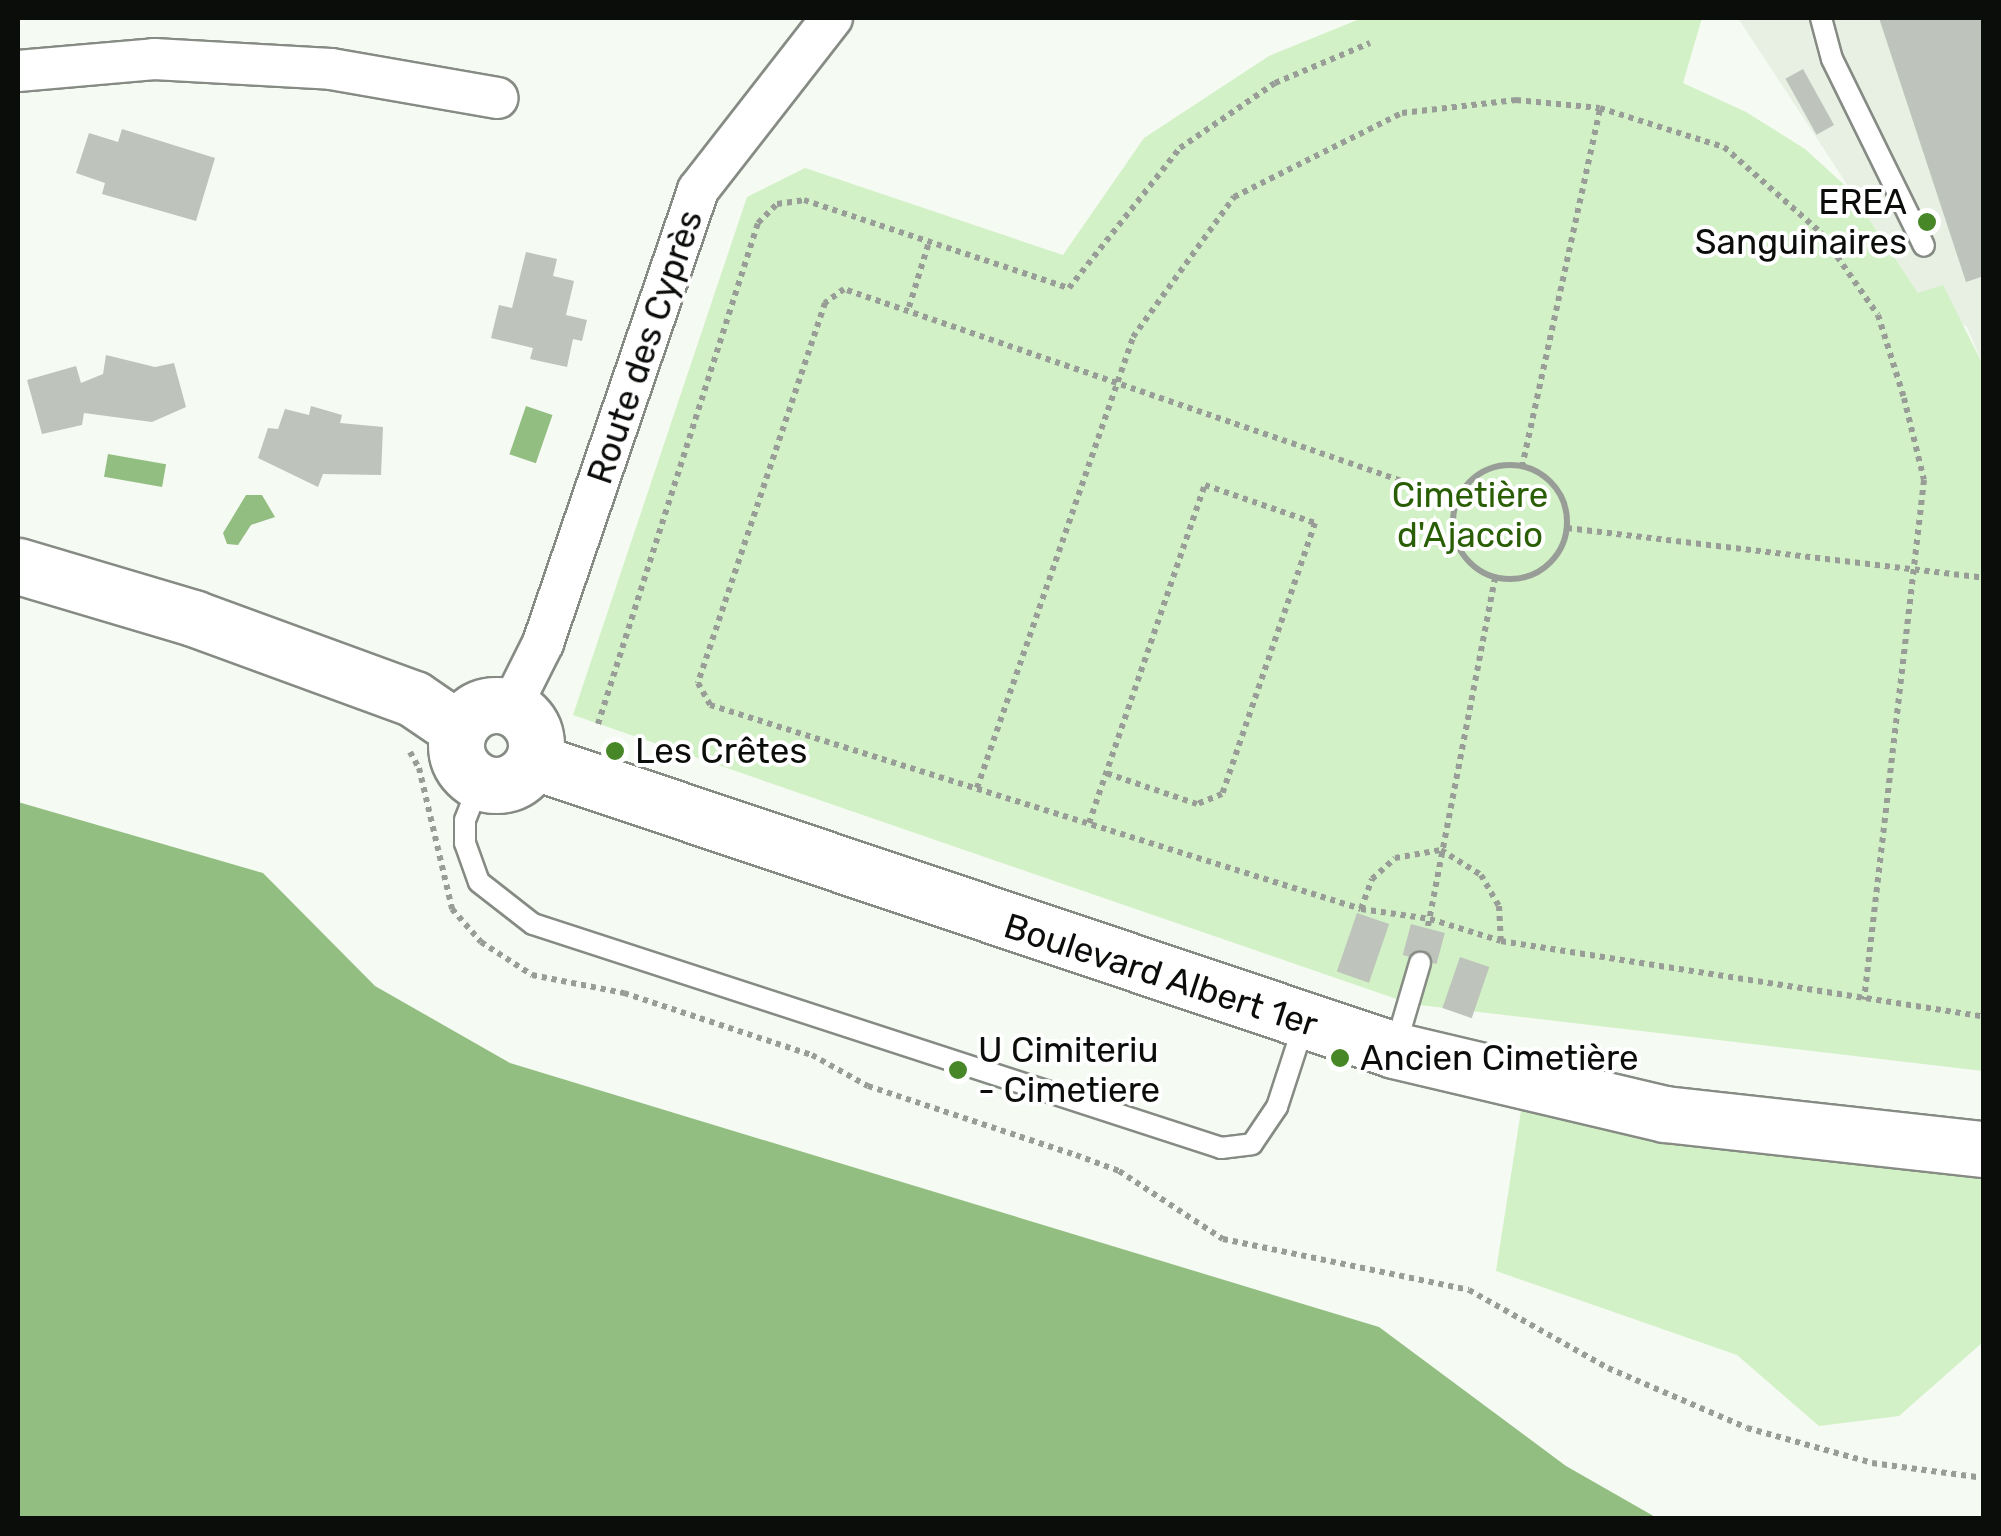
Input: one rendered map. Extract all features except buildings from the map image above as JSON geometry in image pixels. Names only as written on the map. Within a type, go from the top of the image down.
[{"type":"main road","points":[[18,566],[193,618],[396,692],[458,729]]},
{"type":"main road","points":[[512,708],[530,724],[533,760],[505,784],[480,782],[461,766],[458,729],[474,710],[512,708]]},
{"type":"main road","name":"Boulevard Albert 1er","points":[[533,760],[1304,1024],[1394,1050],[1665,1114],[1984,1149]]},
{"type":"street","name":"Route des Cyprès","points":[[512,708],[543,643],[698,190],[832,18]]},
{"type":"street","points":[[18,71],[154,59],[331,68],[498,98]]},
{"type":"lane","points":[[1821,18],[1832,58],[1924,246]]},
{"type":"lane","points":[[480,782],[465,820],[465,843],[479,882],[534,924],[1222,1148],[1252,1144],[1277,1106],[1304,1024]]},
{"type":"lane","points":[[1394,1050],[1420,963]]},
{"type":"path","points":[[598,724],[758,223],[778,204],[804,200],[1069,288],[1180,148],[1275,83],[1370,42]]},
{"type":"path","points":[[977,788],[1133,336],[1234,197],[1402,113],[1516,100],[1600,108],[1724,146],[1820,232],[1878,315],[1924,480],[1864,1000]]},
{"type":"path","points":[[1522,466],[1600,108]]},
{"type":"path","points":[[909,306],[929,242]]},
{"type":"path","points":[[1458,500],[909,306],[844,289],[825,303],[698,682],[710,705],[1361,909],[1501,941],[1984,1017]]},
{"type":"path","points":[[1522,466],[1552,482],[1567,528],[1562,548],[1534,574],[1495,578],[1464,556],[1453,519],[1458,500],[1484,471],[1522,466]]},
{"type":"path","points":[[1089,823],[1106,773],[1205,485],[1314,522],[1222,794],[1197,804],[1106,773]]},
{"type":"path","points":[[1567,528],[1984,578]]},
{"type":"path","points":[[1429,922],[1495,578]]},
{"type":"path","points":[[1361,909],[1372,879],[1395,858],[1441,850],[1481,875],[1499,906],[1501,941]]},
{"type":"shaded area","name":"EREA Sanguinaires","points":[[1738,18],[1983,18],[1983,365],[1967,327],[1918,293]]},
{"type":"shaded area","points":[[526,406],[552,415],[536,463],[509,454]]},
{"type":"shaded area","points":[[108,454],[166,464],[162,487],[104,477]]},
{"type":"shaded area","points":[[246,495],[262,495],[275,517],[251,525],[238,545],[227,544],[223,533]]},
{"type":"shaded area","points":[[18,802],[263,873],[375,986],[510,1063],[1379,1327],[1566,1466],[1657,1518],[18,1518]]},
{"type":"green space","name":"Cimetière d'Ajaccio","points":[[1362,18],[1702,18],[1683,83],[1746,112],[1805,149],[1850,190],[1918,293],[1943,285],[1983,365],[1983,1071],[1411,1004],[573,715],[747,197],[805,168],[1063,255],[1144,138],[1269,56]]},
{"type":"green space","points":[[1525,1085],[1983,1149],[1983,1342],[1899,1416],[1819,1426],[1737,1355],[1496,1271]]},
{"type":"place","name":"EREA Sanguinaires","points":[[1927,222]]},
{"type":"place","name":"Les Crêtes","points":[[615,751]]},
{"type":"place","name":"Ancien Cimetière","points":[[1340,1058]]},
{"type":"place","name":"U Cimiteriu - Cimetiere","points":[[958,1070]]}]
